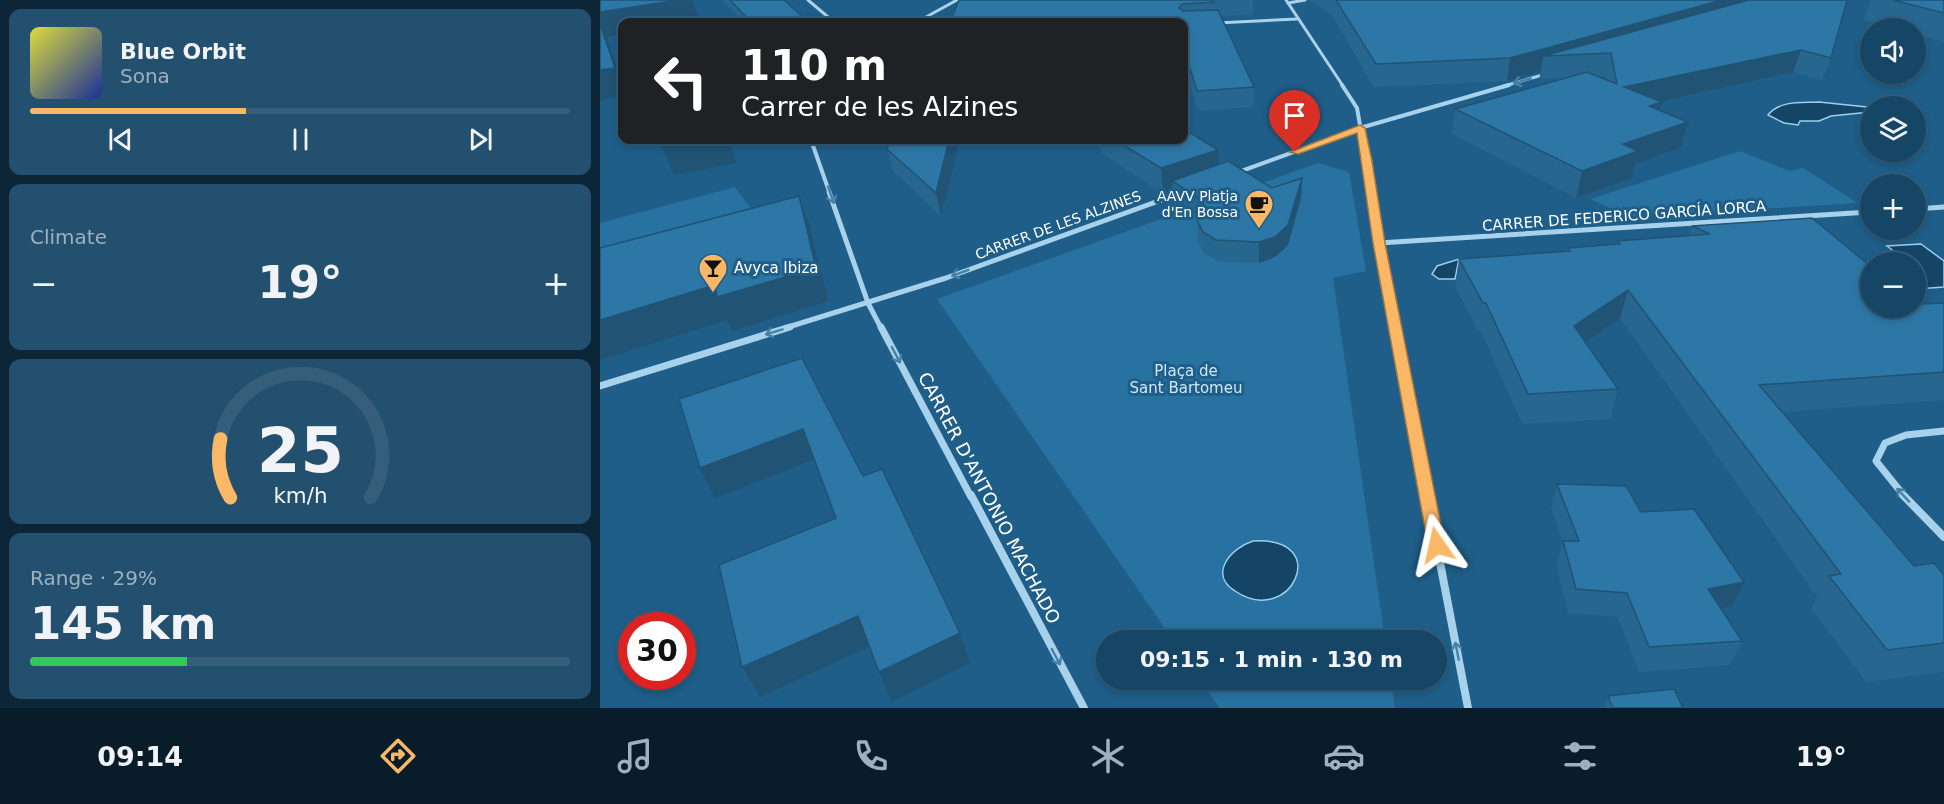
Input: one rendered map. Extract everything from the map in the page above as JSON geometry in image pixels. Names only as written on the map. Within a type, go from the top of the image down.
[{"type":"street","points":[[808,0],[829,18]]},
{"type":"street","points":[[924,18],[957,0]]},
{"type":"street","points":[[1305,0],[1287,2],[1357,108],[1368,161],[1379,243],[1468,708]]},
{"type":"street","points":[[1206,23],[1296,18]]},
{"type":"street","points":[[1226,177],[1360,128],[1547,73]]},
{"type":"street","name":"CARRER D'ANTONIO MACHADO","points":[[813,144],[868,303],[1084,708]]},
{"type":"street","name":"CARRER DE LES ALZINES","points":[[600,386],[946,278],[1181,193]]},
{"type":"street","points":[[1926,208],[1944,207]]},
{"type":"street","name":"CARRER DE FEDERICO GARCÍA LORCA","points":[[1379,243],[1860,213]]},
{"type":"street","points":[[1944,431],[1906,435],[1885,443],[1876,460],[1897,489],[1944,537]]},
{"type":"green space","points":[[1740,151],[1789,171],[1803,168],[1858,203],[1630,217],[1590,199]]},
{"type":"green space","name":"Plaça de Sant Bartomeu","points":[[1318,163],[1349,172],[1366,271],[1333,278],[1384,630],[1166,630],[937,299]]},
{"type":"green space","points":[[735,187],[752,210],[600,252],[600,223]]},
{"type":"green space","points":[[1207,690],[1392,690],[1395,708],[1220,708]]},
{"type":"shaded area","points":[[1819,102],[1860,106],[1860,113],[1831,116],[1819,121],[1800,121],[1798,125],[1784,123],[1768,115],[1778,107]]},
{"type":"shaded area","points":[[1921,244],[1944,261],[1944,287],[1926,288],[1926,252],[1895,252],[1887,246]]},
{"type":"shaded area","points":[[1459,259],[1455,279],[1439,279],[1432,274],[1437,266]]},
{"type":"shaded area","points":[[1253,541],[1278,543],[1292,552],[1298,565],[1295,578],[1287,591],[1273,599],[1255,600],[1235,591],[1223,577],[1223,570],[1231,555],[1237,549]]},
{"type":"building","points":[[600,0],[679,0],[600,12]]},
{"type":"building","points":[[730,0],[784,0],[804,18],[747,18]]},
{"type":"building","points":[[959,0],[1213,0],[1214,2],[1182,4],[1179,8],[1183,11],[1218,10],[1254,87],[1197,91],[1188,62],[1188,18],[952,18]]},
{"type":"building","points":[[1336,0],[1722,0],[1510,58],[1376,64]]},
{"type":"building","points":[[1749,0],[1847,0],[1831,58],[1801,50],[1624,87],[1662,102],[1649,106],[1688,122],[1623,144],[1638,151],[1582,171],[1455,109],[1587,72],[1617,84],[1611,53],[1543,56]]},
{"type":"building","points":[[1893,0],[1944,0],[1944,13]]},
{"type":"building","points":[[600,24],[615,68],[600,70]]},
{"type":"building","points":[[1188,131],[1218,150],[1161,168],[1122,144],[1188,144]]},
{"type":"building","points":[[889,144],[948,144],[936,193],[887,149]]},
{"type":"building","points":[[1228,161],[1272,188],[1302,178],[1288,225],[1275,237],[1259,242],[1216,240],[1203,232],[1197,220],[1204,201],[1172,181]]},
{"type":"building","points":[[799,196],[816,268],[717,297],[715,285],[600,320],[600,248]]},
{"type":"building","points":[[1812,218],[1860,258],[1860,318],[1926,318],[1926,304],[1944,303],[1944,372],[1759,385],[1914,566],[1934,563],[1944,575],[1944,643],[1887,650],[1829,576],[1841,574],[1628,290],[1574,326],[1618,389],[1528,394],[1486,303],[1483,303],[1459,259],[1570,251],[1568,248],[1620,244],[1617,241],[1710,234],[1692,226]]},
{"type":"building","points":[[802,358],[863,476],[882,469],[960,633],[879,672],[858,616],[742,667],[719,565],[836,518],[803,429],[700,468],[679,399]]},
{"type":"building","points":[[1557,484],[1626,486],[1641,512],[1694,509],[1744,582],[1708,589],[1742,641],[1649,647],[1627,593],[1576,589],[1563,541],[1579,541]]},
{"type":"building","points":[[1674,689],[1683,708],[1613,708],[1608,696]]},
{"type":"place","name":"AAVV Platja d'En Bossa","points":[[1259,230]]},
{"type":"place","name":"Avyca Ibiza","points":[[713,294]]},
{"type":"route","points":[[1295,152],[1360,128],[1368,161],[1379,243],[1437,545]]}]
